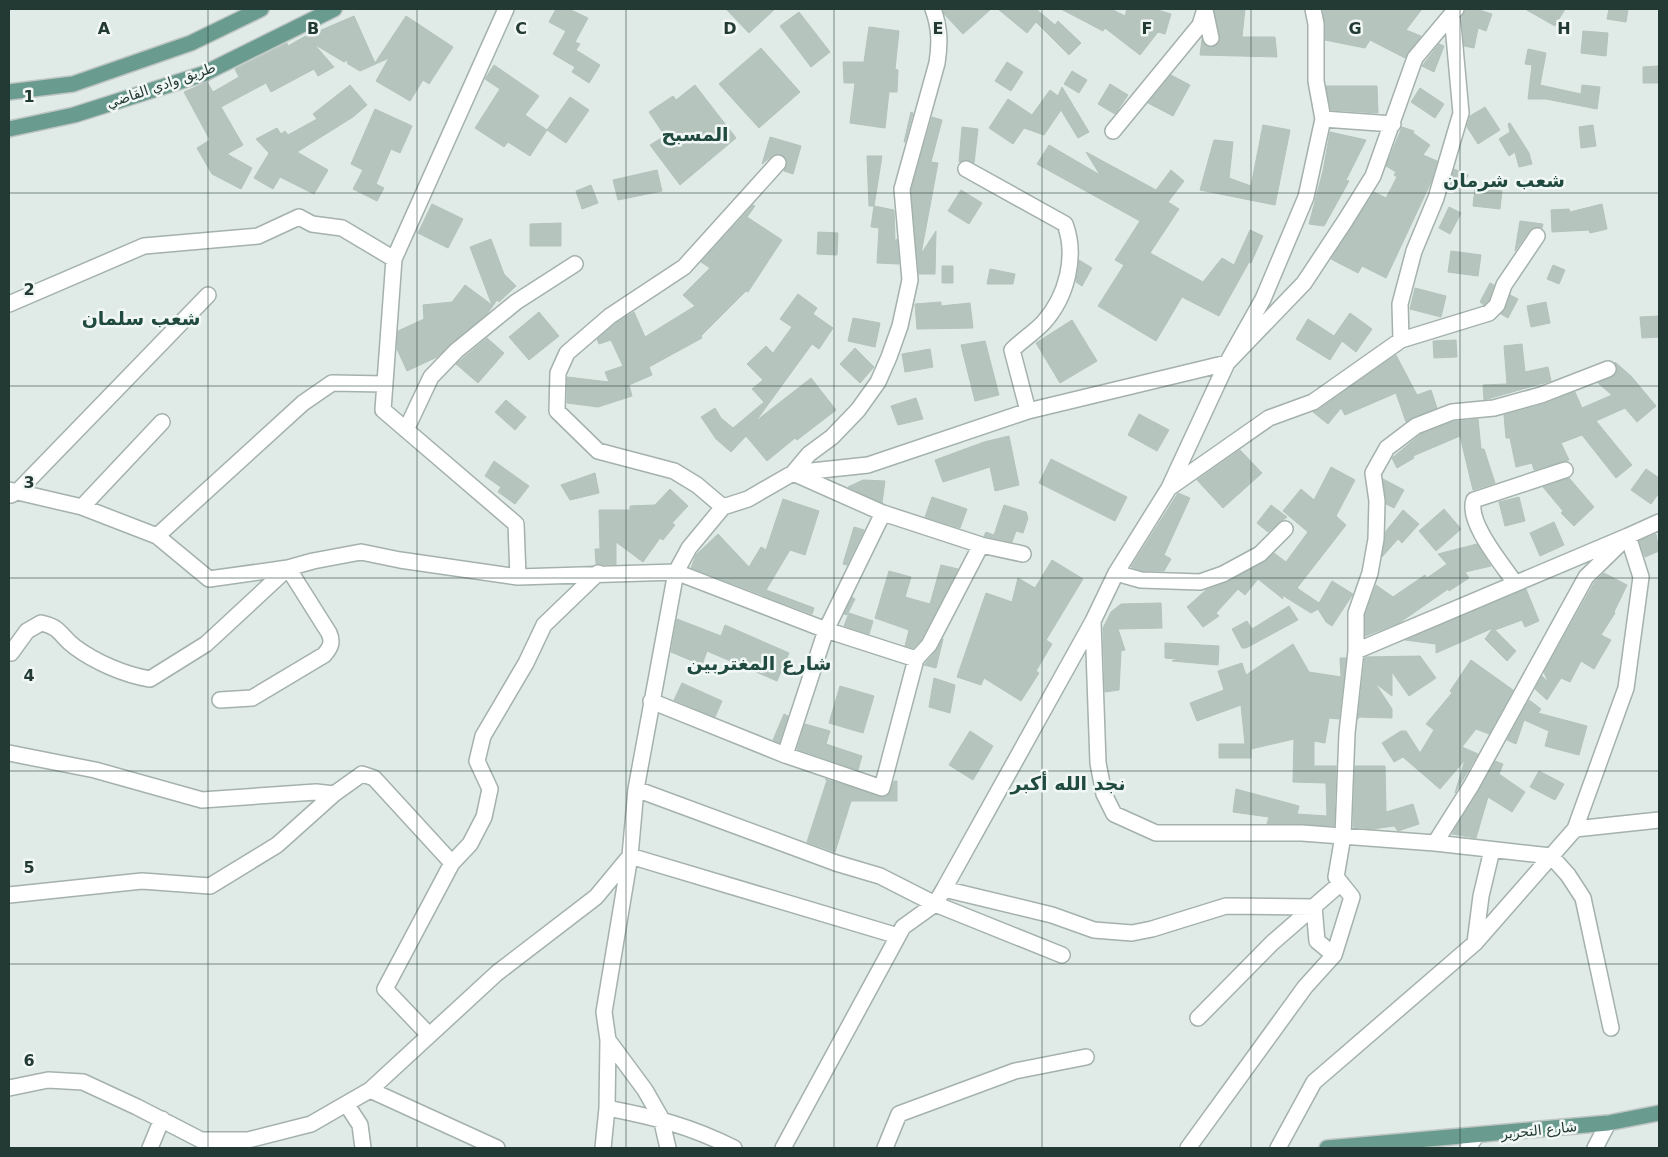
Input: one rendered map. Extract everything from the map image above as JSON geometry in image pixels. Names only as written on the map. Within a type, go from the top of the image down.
[{"type":"main road","points":[[9,92],[73,84],[191,43],[261,9]]},
{"type":"main road","name":"طريق وادي القاضي","points":[[9,129],[74,115],[203,74],[334,9]]},
{"type":"main road","name":"شارع التحرير","points":[[1328,1148],[1472,1142],[1608,1123],[1659,1113]]},
{"type":"street","points":[[506,9],[394,259],[383,410],[516,524],[518,577]]},
{"type":"street","points":[[603,1148],[607,1108],[608,1040],[604,1012],[630,856],[636,789],[676,572],[690,548],[723,507],[748,499],[793,473],[809,454],[832,437],[858,410],[878,382],[900,326],[910,280],[902,189],[937,63],[940,44],[938,22],[933,9]]},
{"type":"street","points":[[1205,9],[1211,38]]},
{"type":"street","points":[[1113,130],[1200,25],[1205,9]]},
{"type":"street","points":[[783,1148],[902,927],[935,904],[944,889],[1093,621],[1116,573],[1169,488],[1226,363],[1263,299],[1306,197],[1323,118],[1316,81],[1316,24],[1313,9]]},
{"type":"street","points":[[793,473],[868,465],[1028,411],[1226,363],[1304,283],[1373,176],[1416,58],[1454,12]]},
{"type":"street","points":[[1401,340],[1400,304],[1414,251],[1436,198],[1461,113],[1454,12]]},
{"type":"street","points":[[1323,118],[1393,124]]},
{"type":"street","points":[[723,507],[698,485],[674,471],[598,451],[557,411],[558,373],[567,353],[610,316],[684,267],[778,163]]},
{"type":"street","points":[[966,169],[1066,224],[1071,240],[1070,262],[1063,291],[1054,310],[1042,324],[1012,350],[1028,411]]},
{"type":"street","points":[[9,304],[144,246],[258,236],[300,217],[312,224],[342,228],[394,259]]},
{"type":"street","points":[[1169,488],[1269,418],[1313,402],[1401,340],[1489,313],[1497,305],[1504,285],[1537,236]]},
{"type":"street","points":[[406,430],[431,377],[456,351],[516,302],[575,264]]},
{"type":"street","points":[[12,493],[208,296]]},
{"type":"street","points":[[1188,1148],[1305,987],[1334,955],[1352,897],[1336,877],[1343,836],[1347,733],[1356,651],[1356,614],[1370,573],[1376,538],[1377,501],[1374,473],[1387,448],[1416,426],[1452,412],[1494,408],[1541,395],[1608,369]]},
{"type":"street","points":[[157,536],[303,403],[332,383],[385,384]]},
{"type":"street","points":[[82,507],[162,422]]},
{"type":"street","points":[[1515,583],[1480,532],[1472,506],[1474,500],[1565,470]]},
{"type":"street","points":[[793,473],[883,513],[981,545],[1023,554]]},
{"type":"street","points":[[12,493],[82,507],[157,536],[208,579],[288,568],[313,561],[362,552],[400,560],[518,577],[676,572],[826,630],[916,659]]},
{"type":"street","points":[[785,755],[826,630],[883,513]]},
{"type":"street","points":[[1356,651],[1659,522]]},
{"type":"street","points":[[1116,573],[1141,580],[1200,582],[1223,574],[1260,554],[1285,529]]},
{"type":"street","points":[[1278,1148],[1314,1082],[1475,943],[1575,828],[1626,688],[1641,577],[1628,536]]},
{"type":"street","points":[[1435,843],[1471,786],[1586,577],[1628,536]]},
{"type":"street","points":[[651,701],[785,755],[882,788],[916,659],[929,645],[981,545]]},
{"type":"street","points":[[11,653],[27,631],[41,623],[53,625],[74,646],[127,675],[150,679],[206,644],[288,568]]},
{"type":"street","points":[[220,700],[252,698],[324,655],[330,648],[332,641],[329,633],[288,568]]},
{"type":"street","points":[[430,1035],[385,989],[452,863],[470,844],[484,817],[490,789],[477,761],[483,736],[526,663],[544,625],[598,573]]},
{"type":"street","points":[[1093,621],[1098,763],[1104,794],[1114,814],[1156,833],[1302,833],[1435,843],[1551,856],[1568,875],[1584,898],[1611,1028]]},
{"type":"street","points":[[9,753],[95,770],[202,800],[316,792],[334,794]]},
{"type":"street","points":[[9,895],[142,881],[210,886],[277,845],[334,794],[362,774],[374,778],[452,863]]},
{"type":"street","points":[[636,789],[836,863],[880,876],[935,904],[1062,955]]},
{"type":"street","points":[[1575,828],[1659,820]]},
{"type":"street","points":[[1475,943],[1481,896],[1492,850]]},
{"type":"street","points":[[630,856],[898,936]]},
{"type":"street","points":[[9,1088],[48,1080],[83,1082],[162,1119],[201,1140],[248,1140],[312,1124],[370,1090],[497,973],[596,897],[630,856]]},
{"type":"street","points":[[1198,1018],[1272,943],[1340,883]]},
{"type":"street","points":[[944,889],[995,899],[1052,915],[1094,930],[1132,932],[1152,929],[1226,906],[1314,907]]},
{"type":"street","points":[[1314,907],[1317,941],[1334,955]]},
{"type":"street","points":[[608,1040],[645,1090],[661,1118],[668,1148]]},
{"type":"street","points":[[885,1148],[899,1114],[1015,1071],[1086,1057]]},
{"type":"street","points":[[370,1090],[497,1148]]},
{"type":"street","points":[[347,1105],[360,1125],[363,1148]]},
{"type":"street","points":[[607,1108],[661,1118],[734,1148]]},
{"type":"street","points":[[150,1148],[162,1119]]},
{"type":"street","points":[[1595,1148],[1608,1123]]},
{"type":"building","points":[[556,9],[569,9],[588,18],[575,42],[580,44],[576,50],[600,65],[589,83],[572,72],[575,67],[553,54],[566,31],[549,22]]},
{"type":"building","points":[[726,9],[775,9],[749,33]]},
{"type":"building","points":[[943,9],[991,9],[963,34],[944,14]]},
{"type":"building","points":[[998,9],[1036,9],[1055,25],[1058,21],[1081,43],[1069,55],[1036,22],[1027,33]]},
{"type":"building","points":[[1061,9],[1111,9],[1125,16],[1127,9],[1154,9],[1171,14],[1165,34],[1158,32],[1140,55],[1105,28],[1103,31]]},
{"type":"building","points":[[1214,9],[1245,9],[1242,37],[1275,37],[1277,57],[1200,55],[1202,39],[1209,47],[1217,45],[1220,40]]},
{"type":"building","points":[[1323,9],[1422,9],[1406,30],[1421,36],[1405,58],[1370,40],[1365,48],[1325,40]]},
{"type":"building","points":[[1465,9],[1476,9],[1492,14],[1486,31],[1478,28],[1474,48],[1464,46],[1462,17]]},
{"type":"building","points":[[1525,9],[1565,9],[1555,26]]},
{"type":"building","points":[[1609,9],[1628,9],[1626,22],[1607,19]]},
{"type":"building","points":[[799,12],[830,52],[811,67],[780,26]]},
{"type":"building","points":[[354,16],[375,63],[406,16],[453,47],[429,84],[423,80],[410,101],[376,81],[389,58],[360,71],[348,64],[347,60],[344,62],[314,44],[334,67],[318,76],[314,69],[271,92],[266,83],[221,107],[243,145],[227,154],[252,168],[241,189],[212,174],[197,148],[210,140],[184,92],[207,82],[213,92],[239,77],[235,69],[287,43],[288,46],[318,29],[319,31]]},
{"type":"building","points":[[869,27],[899,31],[895,69],[898,70],[897,92],[889,92],[885,128],[850,123],[855,83],[844,83],[843,62],[864,62]]},
{"type":"building","points":[[1583,31],[1608,33],[1606,56],[1581,53]]},
{"type":"building","points":[[1439,44],[1444,46],[1434,72],[1422,66]]},
{"type":"building","points":[[761,48],[800,92],[759,128],[719,84]]},
{"type":"building","points":[[1528,49],[1546,53],[1540,85],[1581,94],[1582,85],[1600,87],[1597,109],[1546,99],[1528,99],[1532,65],[1525,64]]},
{"type":"building","points":[[1007,62],[1023,72],[1011,91],[995,81]]},
{"type":"building","points":[[494,65],[539,96],[525,115],[547,130],[530,156],[508,142],[504,147],[475,128],[500,89],[485,79]]},
{"type":"building","points":[[1658,66],[1659,83],[1643,83],[1643,67]]},
{"type":"building","points":[[1072,71],[1087,80],[1079,93],[1064,84]]},
{"type":"building","points":[[1171,75],[1190,85],[1173,116],[1148,103]]},
{"type":"building","points":[[1110,84],[1128,95],[1115,114],[1098,104]]},
{"type":"building","points":[[350,85],[367,105],[353,117],[297,152],[328,170],[314,194],[280,177],[273,189],[254,178],[269,153],[256,139],[277,128],[281,134],[285,131],[288,135],[317,119],[313,114]]},
{"type":"building","points":[[695,85],[736,138],[680,185],[650,145],[665,136],[649,112],[673,96],[676,100]]},
{"type":"building","points":[[1326,86],[1377,86],[1378,113],[1331,110]]},
{"type":"building","points":[[1062,87],[1089,132],[1078,138],[1061,110],[1044,135],[1024,128],[1013,144],[989,128],[1008,99],[1032,115],[1050,90],[1058,96]]},
{"type":"building","points":[[1420,88],[1444,104],[1435,118],[1411,102]]},
{"type":"building","points":[[570,97],[589,110],[566,143],[547,130]]},
{"type":"building","points":[[1485,107],[1500,130],[1478,144],[1467,127],[1470,116]]},
{"type":"building","points":[[375,109],[412,126],[400,153],[391,149],[376,184],[384,188],[377,201],[353,189],[363,170],[351,164]]},
{"type":"building","points":[[911,112],[913,113],[904,142]]},
{"type":"building","points":[[932,117],[942,120],[931,162],[938,163],[921,254],[936,231],[935,274],[919,274],[911,190]]},
{"type":"building","points":[[1510,123],[1529,153],[1532,164],[1519,167],[1515,152],[1509,156],[1499,139],[1510,132],[1508,124]]},
{"type":"building","points":[[1263,125],[1290,130],[1275,205],[1200,190],[1214,140],[1233,142],[1229,178],[1251,186]]},
{"type":"building","points":[[1593,125],[1596,146],[1581,148],[1579,127]]},
{"type":"building","points":[[962,127],[978,129],[974,163],[966,160],[959,162]]},
{"type":"building","points":[[1402,127],[1414,131],[1413,133],[1430,145],[1423,155],[1437,161],[1431,182],[1386,278],[1362,266],[1358,273],[1331,259],[1374,192],[1386,198],[1397,177],[1394,175],[1396,172],[1386,166]]},
{"type":"building","points":[[1330,132],[1366,140],[1346,180],[1349,181],[1324,226],[1309,224],[1323,171]]},
{"type":"building","points":[[770,137],[801,146],[793,174],[784,171],[787,161],[780,154],[775,154],[762,164]]},
{"type":"building","points":[[1049,145],[1100,175],[1086,152],[1156,190],[1171,170],[1184,181],[1168,202],[1179,209],[1150,253],[1203,282],[1222,258],[1234,265],[1250,230],[1263,236],[1251,263],[1249,262],[1219,316],[1182,297],[1156,341],[1098,306],[1124,265],[1115,260],[1140,221],[1037,164]]},
{"type":"building","points":[[867,156],[882,156],[874,206],[869,206]]},
{"type":"building","points":[[1454,169],[1468,175],[1462,189],[1450,184]]},
{"type":"building","points":[[657,170],[662,191],[618,200],[613,180]]},
{"type":"building","points":[[591,185],[598,203],[582,209],[576,191]]},
{"type":"building","points":[[1475,188],[1502,191],[1500,209],[1473,206]]},
{"type":"building","points":[[961,190],[982,203],[969,224],[948,211]]},
{"type":"building","points":[[432,204],[463,219],[448,248],[418,233]]},
{"type":"building","points":[[1602,204],[1607,229],[1590,233],[1589,230],[1552,232],[1551,210],[1569,209],[1570,212]]},
{"type":"building","points":[[753,205],[755,206],[747,217],[782,240],[748,292],[746,291],[701,336],[702,338],[649,367],[652,375],[629,385],[632,396],[598,407],[567,403],[567,377],[609,382],[605,372],[623,366],[611,340],[599,344],[597,339],[616,323],[634,312],[645,337],[695,306],[683,295],[710,268],[701,262]]},
{"type":"building","points":[[874,206],[894,210],[895,242],[897,239],[899,264],[877,263],[879,228],[871,227]]},
{"type":"building","points":[[1449,207],[1461,213],[1450,234],[1439,228]]},
{"type":"building","points":[[1520,221],[1543,224],[1542,228],[1537,227],[1530,230],[1515,251]]},
{"type":"building","points":[[561,223],[561,246],[530,246],[530,224]]},
{"type":"building","points":[[818,232],[838,233],[837,255],[817,254]]},
{"type":"building","points":[[491,239],[504,274],[516,286],[499,302],[497,300],[487,314],[437,357],[407,371],[397,349],[398,331],[424,319],[423,305],[452,302],[465,285],[492,305],[470,247]]},
{"type":"building","points":[[1451,251],[1481,255],[1478,276],[1448,272]]},
{"type":"building","points":[[1079,260],[1092,268],[1082,286],[1076,282]]},
{"type":"building","points":[[1553,265],[1565,270],[1559,284],[1547,279]]},
{"type":"building","points":[[942,266],[953,266],[953,283],[942,283]]},
{"type":"building","points":[[990,269],[1015,274],[1013,284],[987,284]]},
{"type":"building","points":[[1490,283],[1494,285],[1489,300],[1484,305],[1480,302]]},
{"type":"building","points":[[1415,288],[1446,296],[1441,317],[1410,309]]},
{"type":"building","points":[[798,294],[817,308],[813,314],[833,328],[819,349],[812,344],[756,421],[811,378],[836,410],[797,440],[795,438],[767,461],[746,436],[731,452],[716,439],[701,417],[715,408],[721,418],[733,428],[764,402],[752,389],[763,380],[747,364],[766,346],[773,353],[792,327],[780,319]]},
{"type":"building","points":[[1510,295],[1518,299],[1508,318],[1501,314]]},
{"type":"building","points":[[941,302],[941,306],[970,303],[973,328],[917,329],[915,304]]},
{"type":"building","points":[[1546,302],[1550,323],[1531,327],[1527,306]]},
{"type":"building","points":[[539,312],[559,336],[529,360],[509,337]]},
{"type":"building","points":[[1350,313],[1372,329],[1356,352],[1342,341],[1330,360],[1296,339],[1308,319],[1334,336]]},
{"type":"building","points":[[1659,316],[1659,337],[1642,338],[1640,317]]},
{"type":"building","points":[[853,318],[880,323],[875,347],[848,341]]},
{"type":"building","points":[[1072,320],[1097,361],[1060,383],[1036,343]]},
{"type":"building","points":[[487,338],[504,353],[478,383],[456,364]]},
{"type":"building","points":[[1456,340],[1457,357],[1434,358],[1433,341]]},
{"type":"building","points":[[985,341],[999,395],[975,401],[961,345]]},
{"type":"building","points":[[1522,344],[1525,372],[1548,367],[1551,381],[1484,400],[1483,385],[1507,384],[1504,346]]},
{"type":"building","points":[[855,348],[874,367],[860,383],[840,364]]},
{"type":"building","points":[[930,349],[933,367],[905,372],[902,354]]},
{"type":"building","points":[[1396,355],[1417,395],[1431,390],[1437,408],[1406,422],[1396,393],[1345,415],[1341,408],[1328,424],[1313,412]]},
{"type":"building","points":[[1615,362],[1631,376],[1656,406],[1637,422],[1625,408],[1596,421],[1632,465],[1616,478],[1582,435],[1561,443],[1569,460],[1534,470],[1532,463],[1516,467],[1510,438],[1506,438],[1504,415],[1544,404],[1575,392],[1582,408],[1612,395],[1598,383],[1616,374]]},
{"type":"building","points":[[916,398],[923,419],[898,425],[891,406]]},
{"type":"building","points":[[506,400],[526,417],[515,430],[495,412]]},
{"type":"building","points":[[1139,414],[1169,430],[1157,451],[1128,435]]},
{"type":"building","points":[[1478,419],[1481,449],[1484,449],[1495,483],[1473,490],[1460,436],[1413,456],[1414,458],[1397,468],[1392,458],[1421,434],[1452,422]]},
{"type":"building","points":[[1009,436],[1019,485],[995,491],[990,467],[943,482],[935,460],[984,442]]},
{"type":"building","points":[[1240,450],[1262,473],[1223,508],[1197,480]]},
{"type":"building","points":[[1051,459],[1127,497],[1115,521],[1039,483]]},
{"type":"building","points":[[494,461],[529,486],[515,504],[498,492],[501,487],[485,476]]},
{"type":"building","points":[[1331,467],[1355,480],[1336,516],[1346,525],[1297,588],[1319,603],[1332,581],[1353,594],[1332,626],[1326,622],[1318,609],[1311,613],[1282,595],[1283,599],[1258,579],[1245,595],[1238,589],[1216,613],[1219,616],[1203,627],[1187,607],[1206,590],[1227,582],[1264,562],[1274,553],[1286,562],[1308,532],[1283,511],[1301,489],[1314,500]]},
{"type":"building","points":[[1646,469],[1659,478],[1659,493],[1651,504],[1631,490]]},
{"type":"building","points":[[595,473],[599,493],[570,500],[561,485]]},
{"type":"building","points":[[1569,478],[1594,507],[1574,526],[1561,513],[1563,511],[1543,487]]},
{"type":"building","points":[[1383,479],[1404,490],[1394,508],[1386,504]]},
{"type":"building","points":[[863,480],[885,481],[882,503],[848,487]]},
{"type":"building","points":[[670,489],[688,506],[672,523],[675,525],[663,540],[660,538],[643,562],[616,542],[616,565],[596,564],[595,549],[600,549],[599,510],[630,510],[630,506],[655,505]]},
{"type":"building","points":[[1178,493],[1190,498],[1164,555],[1171,559],[1164,571],[1142,571],[1131,567]]},
{"type":"building","points":[[932,497],[967,509],[960,528],[925,517]]},
{"type":"building","points":[[1519,497],[1525,521],[1505,526],[1499,502]]},
{"type":"building","points":[[783,499],[819,511],[805,555],[790,550],[766,590],[814,608],[812,614],[691,568],[696,555],[718,534],[749,567],[761,547],[766,550]]},
{"type":"building","points":[[1004,505],[1026,512],[1028,518],[1023,533],[1016,531],[1012,542],[984,536],[986,532],[994,535]]},
{"type":"building","points":[[1271,505],[1287,517],[1268,532],[1257,523]]},
{"type":"building","points":[[1444,509],[1461,529],[1436,551],[1419,531]]},
{"type":"building","points":[[1403,510],[1419,524],[1402,543],[1398,539],[1382,557],[1386,531]]},
{"type":"building","points":[[1554,522],[1564,545],[1540,556],[1530,533]]},
{"type":"building","points":[[854,527],[864,530],[847,565],[843,564]]},
{"type":"building","points":[[1656,534],[1659,551],[1645,557],[1639,541]]},
{"type":"building","points":[[1477,544],[1491,566],[1465,572],[1469,578],[1449,591],[1448,589],[1399,623],[1365,636],[1365,615],[1376,585],[1393,597],[1425,575],[1427,578],[1447,564],[1438,554]]},
{"type":"building","points":[[1052,560],[1083,579],[1046,640],[1052,644],[1036,671],[1039,673],[1021,701],[984,678],[981,685],[957,677],[986,593],[1012,602],[1018,578],[1035,588]]},
{"type":"building","points":[[941,565],[958,569],[921,640],[913,648],[905,646],[909,630],[875,618],[889,571],[911,577],[905,597],[930,604]]},
{"type":"building","points":[[1604,573],[1627,585],[1615,613],[1601,635],[1611,640],[1594,669],[1581,661],[1570,682],[1561,678],[1547,700],[1535,689],[1542,676],[1548,682],[1544,672],[1594,583]]},
{"type":"building","points":[[1526,589],[1539,621],[1525,627],[1522,620],[1495,630],[1516,651],[1507,661],[1485,639],[1493,628],[1436,653],[1436,644],[1405,640]]},
{"type":"building","points":[[852,597],[855,599],[847,615],[844,614]]},
{"type":"building","points":[[1161,603],[1162,628],[1118,629],[1125,650],[1121,651],[1119,690],[1105,692],[1103,628],[1111,612],[1121,604]]},
{"type":"building","points":[[1289,606],[1298,620],[1246,648],[1242,648],[1232,629],[1247,621],[1252,629]]},
{"type":"building","points":[[849,613],[873,621],[869,634],[844,626]]},
{"type":"building","points":[[677,619],[721,636],[725,625],[789,653],[777,681],[707,651],[702,665],[671,652]]},
{"type":"building","points":[[943,639],[936,668],[924,665],[936,651]]},
{"type":"building","points":[[1165,643],[1219,646],[1218,665],[1172,661],[1177,659],[1165,658]]},
{"type":"building","points":[[1293,644],[1309,672],[1341,677],[1340,658],[1346,658],[1339,719],[1329,718],[1325,743],[1314,741],[1314,766],[1336,766],[1334,826],[1267,824],[1269,817],[1233,812],[1236,789],[1299,806],[1297,814],[1327,816],[1326,783],[1293,782],[1294,739],[1251,749],[1251,758],[1219,758],[1219,744],[1245,744],[1241,705],[1197,721],[1190,703],[1224,690],[1218,671],[1242,663],[1246,675]]},
{"type":"building","points":[[1420,656],[1436,678],[1409,696],[1392,672],[1392,696],[1375,683],[1392,709],[1392,718],[1359,717],[1358,719],[1365,657]]},
{"type":"building","points":[[1471,660],[1513,690],[1489,734],[1476,729],[1462,747],[1478,754],[1455,793],[1465,760],[1440,789],[1403,757],[1394,762],[1382,743],[1401,731],[1406,731],[1420,753],[1434,730],[1426,724],[1452,693],[1450,691]]},
{"type":"building","points":[[934,678],[955,685],[950,713],[929,707]]},
{"type":"building","points":[[682,683],[722,701],[715,717],[674,700]]},
{"type":"building","points":[[840,686],[874,696],[863,733],[829,723]]},
{"type":"building","points":[[1529,700],[1541,709],[1538,713],[1587,726],[1579,755],[1545,746],[1549,731],[1524,720],[1516,744],[1507,740]]},
{"type":"building","points":[[784,714],[788,716],[779,743],[773,740]]},
{"type":"building","points":[[805,724],[830,731],[826,744],[862,756],[858,770],[797,749]]},
{"type":"building","points":[[970,731],[993,746],[973,780],[949,765]]},
{"type":"building","points":[[1495,761],[1503,764],[1499,774],[1525,792],[1512,812],[1488,797],[1476,838],[1452,834]]},
{"type":"building","points":[[1355,766],[1385,766],[1386,812],[1413,804],[1419,824],[1398,831],[1394,826],[1373,829],[1353,827]]},
{"type":"building","points":[[1539,771],[1564,784],[1555,800],[1530,787]]},
{"type":"building","points":[[825,779],[884,797],[889,794],[894,781],[897,781],[897,801],[851,801],[835,852],[807,842],[827,780]]},
{"type":"district","name":"المسبح","points":[[695,134]]},
{"type":"district","name":"شعب شرمان","points":[[1504,180]]},
{"type":"district","name":"شعب سلمان","points":[[141,318]]},
{"type":"district","name":"شارع المغتربين","points":[[759,663]]},
{"type":"district","name":"نجد الله أكبر","points":[[1068,783]]}]
